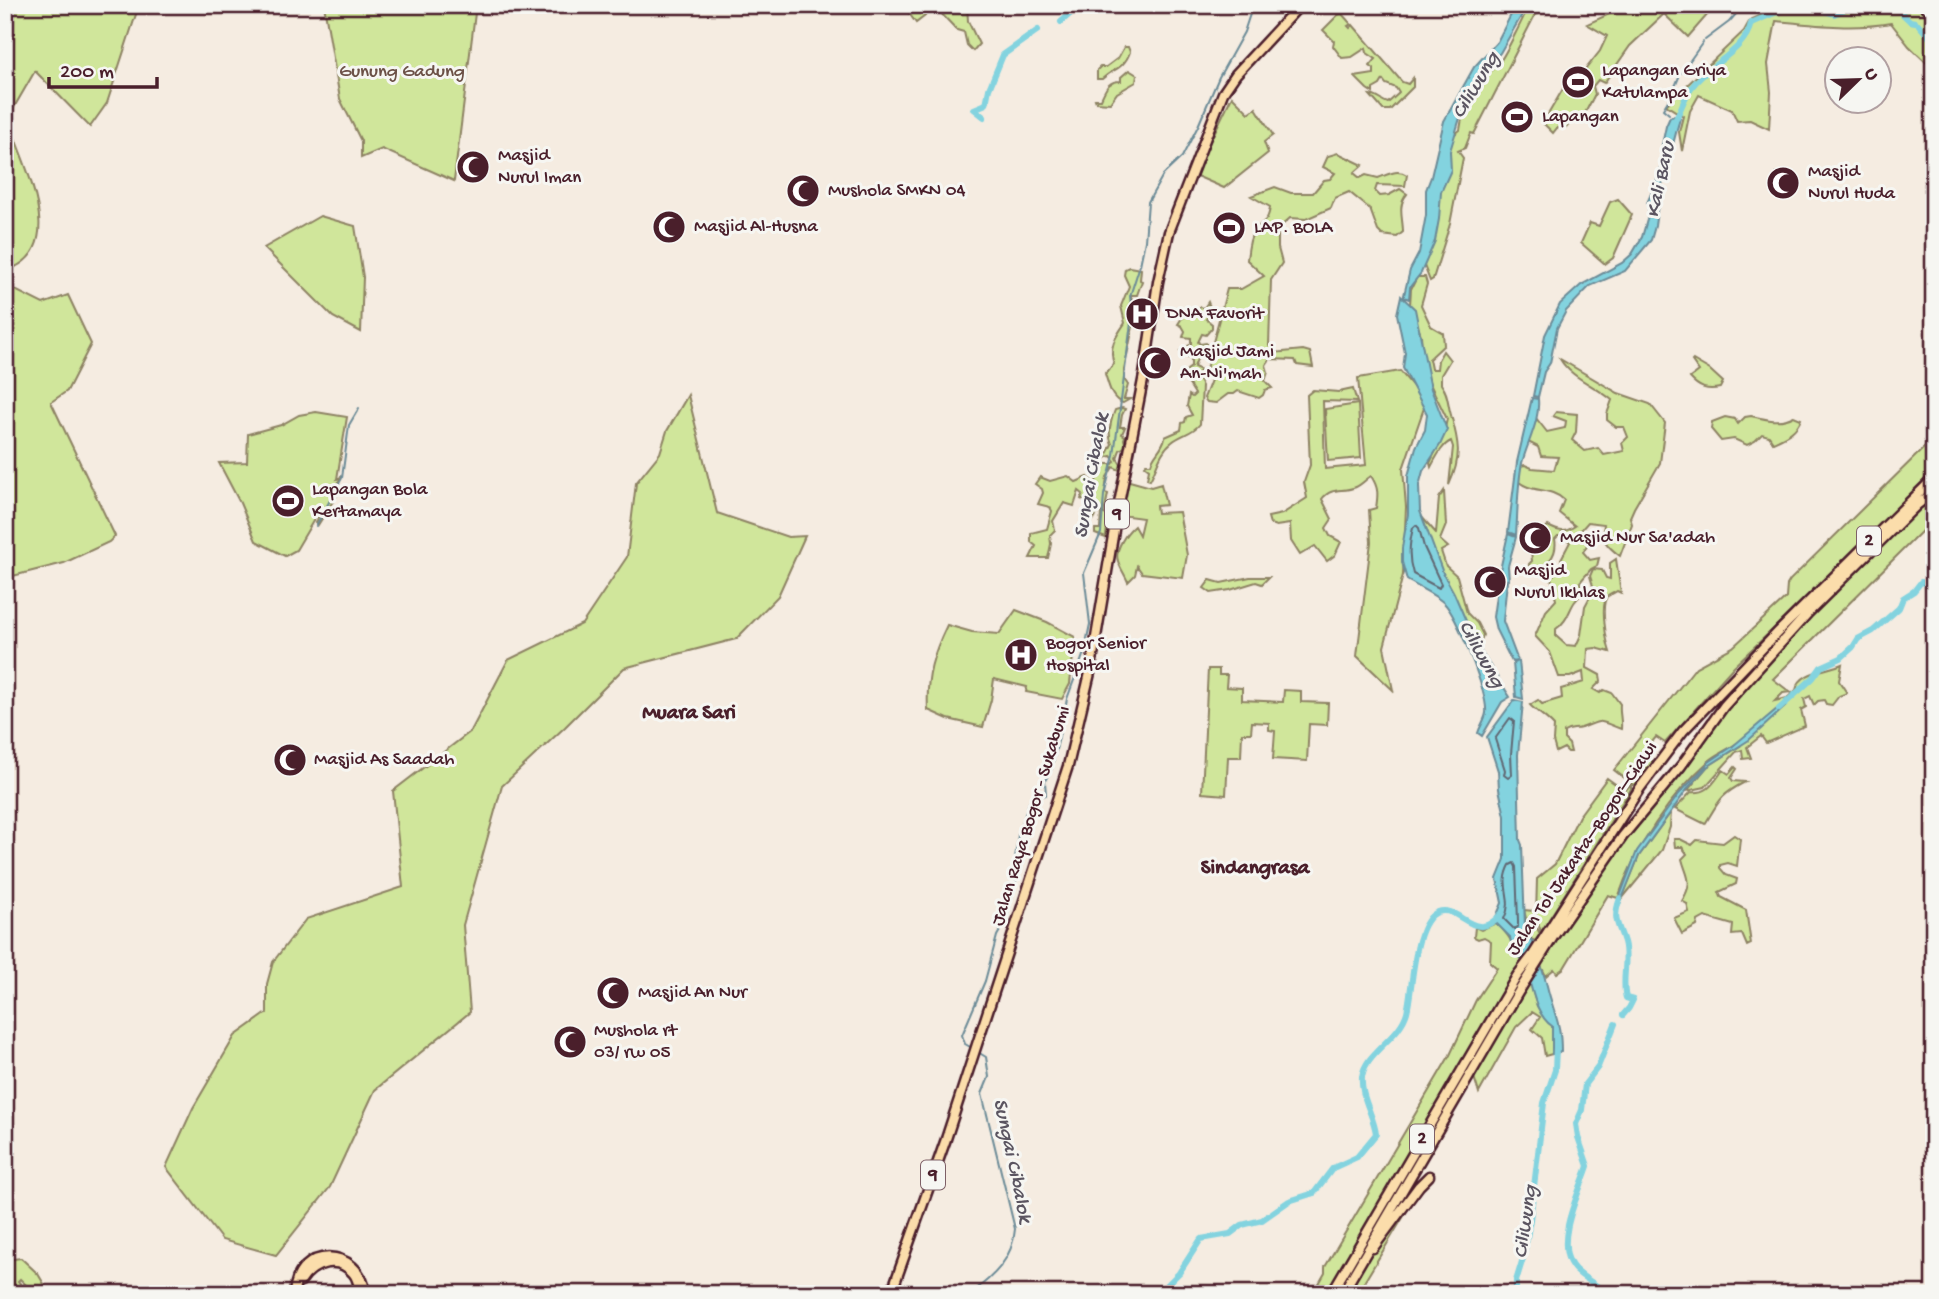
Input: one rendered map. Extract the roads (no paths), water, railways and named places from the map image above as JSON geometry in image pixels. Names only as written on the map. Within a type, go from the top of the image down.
[{"type":"highway","name":"Jalan Raya Bogor - Sukabumi","points":[[891,1294],[1062,787],[1089,677],[1169,232],[1223,93],[1236,74],[1300,5]]},
{"type":"highway","name":"Jalan Tol Jakarta–Bogor–Ciawi","points":[[1331,1294],[1640,788],[1683,731],[1805,605],[1934,478]]},
{"type":"highway","name":"Jalan Tol Jakarta–Bogor–Ciawi","points":[[1550,935],[1724,706],[1825,597],[1934,492]]},
{"type":"highway","points":[[1785,621],[1805,605]]},
{"type":"highway","points":[[1614,830],[1636,787]]},
{"type":"highway","name":"Jalan Tol Jakarta–Bogor–Ciawi","points":[[1342,1294],[1502,1020],[1516,988]]},
{"type":"highway","points":[[1474,1077],[1502,1020]]},
{"type":"highway","points":[[1356,1268],[1429,1176]]},
{"type":"highway","points":[[297,1294],[295,1284],[304,1268],[318,1259],[333,1257],[354,1266],[359,1272],[366,1294]]},
{"type":"highway","points":[[297,1294],[302,1279],[308,1272],[323,1263],[332,1263],[339,1264],[353,1273],[360,1294]]},
{"type":"street","points":[[1920,5],[1934,15]]},
{"type":"water","points":[[1516,5],[1537,5],[1523,13],[1500,53],[1482,72],[1463,108],[1450,151],[1451,170],[1441,192],[1435,241],[1421,273],[1410,287],[1409,299],[1404,295],[1410,270],[1419,253],[1426,215],[1426,190],[1444,121],[1474,67],[1497,42]]},
{"type":"water","points":[[1670,117],[1680,118],[1659,196],[1651,240],[1625,271],[1590,286],[1566,311],[1557,328],[1550,363],[1544,372],[1538,397],[1533,396],[1545,335],[1560,304],[1581,285],[1622,263],[1632,254],[1642,237],[1649,213],[1647,203],[1663,159],[1662,145],[1666,126]]},
{"type":"water","points":[[1401,296],[1415,309],[1431,389],[1447,430],[1423,471],[1419,486],[1420,511],[1443,573],[1476,644],[1510,697],[1502,702],[1482,736],[1478,733],[1486,713],[1485,703],[1464,639],[1444,603],[1407,580],[1402,562],[1408,514],[1408,476],[1416,447],[1425,430],[1427,414],[1403,368],[1405,353],[1397,314]]},
{"type":"water","points":[[1532,398],[1538,399],[1538,407],[1520,472],[1516,535],[1508,532],[1517,462]]},
{"type":"water","points":[[1508,534],[1516,537],[1508,566],[1509,580],[1498,579]]},
{"type":"water","points":[[1498,581],[1507,582],[1503,621],[1518,661],[1512,662],[1496,630],[1493,617]]},
{"type":"water","points":[[1519,661],[1523,699],[1516,697],[1513,663]]},
{"type":"water","points":[[1514,700],[1523,702],[1518,755],[1520,840],[1525,926],[1534,942],[1525,965],[1510,937],[1495,919],[1502,903],[1497,879],[1505,859],[1505,816],[1498,771],[1487,737]]},
{"type":"water","points":[[1784,703],[1786,706],[1749,740],[1707,767],[1689,787],[1639,856],[1620,904],[1617,904],[1637,851],[1679,794],[1709,762],[1733,746]]},
{"type":"water","points":[[1538,960],[1559,1030],[1561,1052],[1552,1054],[1552,1026],[1539,1010],[1528,976]]},
{"type":"waterway","points":[[1061,22],[1080,5]]},
{"type":"waterway","name":"Sungai Cibalok","points":[[972,1048],[965,1044],[962,1035],[985,981],[997,936],[1006,920],[1019,869],[1015,859],[1018,835],[1029,803],[1034,798],[1046,795],[1045,781],[1052,768],[1067,699],[1084,653],[1090,624],[1084,573],[1101,533],[1104,495],[1114,455],[1132,315],[1130,296],[1145,241],[1148,202],[1163,175],[1182,157],[1219,77],[1244,32],[1253,5]]},
{"type":"waterway","points":[[1705,40],[1729,22],[1744,5]]},
{"type":"waterway","name":"Kali Baru","points":[[1674,123],[1691,88],[1742,42],[1751,23],[1784,9],[1815,8],[1834,14],[1855,5]]},
{"type":"waterway","name":"Kali Baru","points":[[1893,5],[1910,21],[1915,22]]},
{"type":"waterway","name":"Kali Baru","points":[[1919,25],[1930,38],[1934,49]]},
{"type":"waterway","points":[[984,117],[974,109],[986,104],[1003,55],[1038,30]]},
{"type":"waterway","points":[[1681,73],[1703,42]]},
{"type":"waterway","points":[[1669,114],[1663,109],[1679,77]]},
{"type":"waterway","points":[[316,526],[342,478],[349,425],[359,408]]},
{"type":"waterway","points":[[1779,709],[1813,678],[1821,667],[1841,658],[1858,639],[1873,631],[1899,608],[1903,598],[1921,582],[1934,585]]},
{"type":"waterway","points":[[1620,898],[1616,917],[1625,949],[1625,991],[1626,998],[1633,1000],[1623,1015]]},
{"type":"waterway","points":[[1158,1294],[1179,1273],[1201,1239],[1230,1234],[1242,1225],[1262,1220],[1289,1201],[1314,1193],[1333,1168],[1357,1157],[1376,1134],[1363,1091],[1362,1077],[1369,1060],[1397,1030],[1407,1012],[1415,957],[1423,928],[1438,912],[1453,913],[1482,926],[1491,923],[1500,915]]},
{"type":"waterway","points":[[1605,1294],[1572,1266],[1567,1256],[1566,1243],[1570,1216],[1588,1166],[1576,1124],[1582,1110],[1585,1084],[1598,1067],[1615,1024]]},
{"type":"waterway","name":"Ciliwung","points":[[1516,1294],[1516,1281],[1530,1220],[1544,1103],[1555,1070],[1556,1048]]},
{"type":"waterway","name":"Sungai Cibalok","points":[[970,1294],[986,1281],[1006,1258],[1015,1229],[982,1094],[989,1077],[986,1057],[976,1051]]},
{"type":"place","name":"Lapangan Griya Katulampa","points":[[1578,82]]},
{"type":"place","name":"Lapangan","points":[[1517,117]]},
{"type":"place","name":"Masjid Nurul Iman","points":[[473,167]]},
{"type":"place","name":"Masjid Nurul Huda","points":[[1783,183]]},
{"type":"place","name":"Mushola SMKN 04","points":[[803,191]]},
{"type":"place","name":"Masjid Al-Husna","points":[[669,227]]},
{"type":"place","name":"LAP. BOLA","points":[[1229,228]]},
{"type":"place","name":"DNA Favorit","points":[[1142,314]]},
{"type":"place","name":"Masjid Jami An-Ni'mah","points":[[1155,363]]},
{"type":"place","name":"Lapangan Bola Kertamaya","points":[[288,501]]},
{"type":"place","name":"Masjid Nur Sa'adah","points":[[1535,538]]},
{"type":"place","name":"Masjid Nurul Ikhlas","points":[[1490,582]]},
{"type":"place","name":"Bogor Senior Hospital","points":[[1021,655]]},
{"type":"place","name":"Masjid As Saadah","points":[[290,760]]},
{"type":"place","name":"Masjid An Nur","points":[[613,993]]},
{"type":"place","name":"Mushola rt 03/ rw 05","points":[[570,1042]]},
{"type":"district","name":"Muara Sari","points":[[689,714]]},
{"type":"district","name":"Sindangrasa","points":[[1255,869]]},
{"type":"park label","name":"Gunung Gadung","points":[[402,72]]}]
